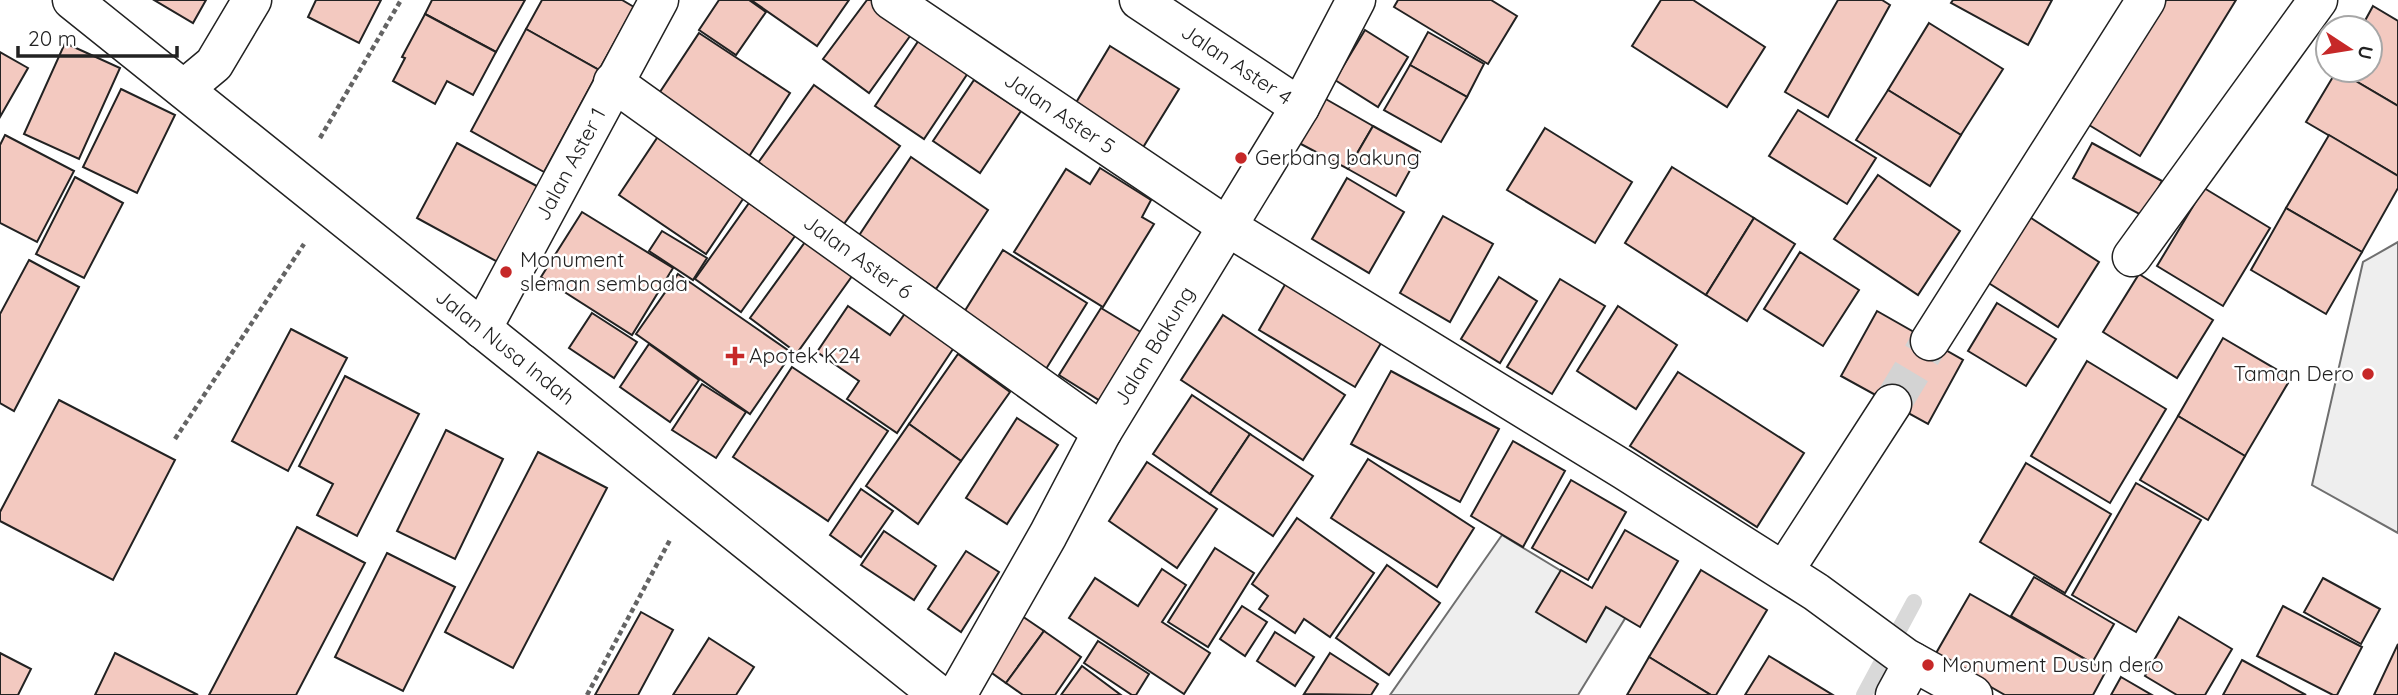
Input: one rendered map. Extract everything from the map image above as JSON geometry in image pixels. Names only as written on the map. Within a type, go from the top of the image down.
[{"type":"street","name":"Jalan Nusa Indah","points":[[72,0],[939,695]]},
{"type":"street","points":[[184,89],[214,64],[252,0]]},
{"type":"street","name":"Jalan Aster 1","points":[[482,329],[659,0]]},
{"type":"street","name":"Jalan Aster 5","points":[[891,0],[1228,227],[1624,470],[1784,571],[1913,662],[1973,695]]},
{"type":"street","name":"Jalan Aster 4","points":[[1139,0],[1300,107]]},
{"type":"street","name":"Jalan Bakung","points":[[957,695],[1048,535],[1102,432],[1300,107],[1356,0]]},
{"type":"street","points":[[1930,341],[2146,0]]},
{"type":"street","points":[[2132,257],[2318,0]]},
{"type":"street","name":"Jalan Aster 6","points":[[613,82],[1102,432]]},
{"type":"street","points":[[1784,571],[1892,404]]},
{"type":"street","points":[[1895,695],[1913,662]]},
{"type":"path","points":[[296,178],[401,0]]},
{"type":"path","points":[[175,439],[330,206]]},
{"type":"path","points":[[587,695],[692,497]]},
{"type":"shaded area","name":"Taman Dero","points":[[2398,242],[2398,533],[2312,485],[2363,262]]},
{"type":"shaded area","points":[[1502,535],[1629,612],[1578,695],[1390,695]]},
{"type":"building","points":[[154,0],[206,0],[193,23]]},
{"type":"building","points":[[316,0],[381,0],[359,43],[308,17]]},
{"type":"building","points":[[432,0],[525,0],[496,52],[425,14]]},
{"type":"building","points":[[542,0],[622,0],[634,7],[599,70],[526,29]]},
{"type":"building","points":[[719,0],[749,0],[766,12],[736,55],[699,30]]},
{"type":"building","points":[[751,0],[849,0],[817,46]]},
{"type":"building","points":[[867,0],[885,0],[918,25],[869,93],[823,59]]},
{"type":"building","points":[[1398,0],[1491,0],[1517,16],[1488,64],[1394,7]]},
{"type":"building","points":[[1661,0],[1693,0],[1765,47],[1727,107],[1632,46]]},
{"type":"building","points":[[1838,0],[1882,0],[1890,5],[1828,117],[1785,92]]},
{"type":"building","points":[[1953,0],[2052,0],[2028,45],[1951,3]]},
{"type":"building","points":[[2166,0],[2236,0],[2140,156],[2089,125]]},
{"type":"building","points":[[2373,6],[2398,21],[2398,106],[2361,84],[2384,84],[2384,14],[2369,14]]},
{"type":"building","points":[[425,14],[496,52],[473,95],[447,81],[435,104],[393,81],[405,58],[402,57]]},
{"type":"building","points":[[1929,23],[2003,69],[1961,135],[1888,90]]},
{"type":"building","points":[[526,29],[599,70],[544,172],[471,131]]},
{"type":"building","points":[[1365,30],[1408,57],[1378,107],[1335,80]]},
{"type":"building","points":[[1428,32],[1484,64],[1467,97],[1410,65]]},
{"type":"building","points":[[699,33],[790,93],[748,158],[656,98]]},
{"type":"building","points":[[923,34],[972,67],[924,139],[875,106]]},
{"type":"building","points":[[65,43],[120,68],[79,159],[24,134]]},
{"type":"building","points":[[1110,46],[1179,89],[1142,149],[1074,106]]},
{"type":"building","points":[[0,52],[28,68],[0,117]]},
{"type":"building","points":[[1410,65],[1467,97],[1441,142],[1384,110]]},
{"type":"building","points":[[974,80],[1021,111],[980,173],[933,141]]},
{"type":"building","points":[[2329,84],[2361,84],[2398,106],[2398,176],[2306,122]]},
{"type":"building","points":[[814,85],[900,146],[841,228],[755,167]]},
{"type":"building","points":[[121,89],[175,115],[137,193],[83,167]]},
{"type":"building","points":[[1888,90],[1961,135],[1930,186],[1856,140]]},
{"type":"building","points":[[1324,98],[1373,126],[1348,169],[1299,143]]},
{"type":"building","points":[[1798,110],[1876,158],[1847,204],[1769,156]]},
{"type":"building","points":[[1373,126],[1420,152],[1396,196],[1348,169]]},
{"type":"building","points":[[1545,128],[1632,182],[1595,243],[1507,190]]},
{"type":"building","points":[[661,132],[749,190],[706,254],[619,195]]},
{"type":"building","points":[[5,135],[74,171],[37,242],[0,223],[0,145]]},
{"type":"building","points":[[2329,135],[2398,176],[2398,188],[2362,252],[2286,208]]},
{"type":"building","points":[[457,143],[546,191],[505,266],[417,218]]},
{"type":"building","points":[[2092,143],[2162,181],[2143,216],[2073,178]]},
{"type":"building","points":[[911,157],[988,210],[936,289],[858,237]]},
{"type":"building","points":[[1672,167],[1754,218],[1706,295],[1625,243]]},
{"type":"building","points":[[1100,168],[1151,200],[1142,217],[1154,224],[1103,307],[1014,252],[1066,169],[1090,184]]},
{"type":"building","points":[[1878,175],[1960,231],[1918,295],[1834,239]]},
{"type":"building","points":[[75,177],[123,203],[84,278],[36,254]]},
{"type":"building","points":[[1347,178],[1404,212],[1369,273],[1312,239]]},
{"type":"building","points":[[2204,188],[2270,228],[2223,306],[2157,266]]},
{"type":"building","points":[[749,203],[795,236],[741,312],[695,279]]},
{"type":"building","points":[[2286,208],[2362,252],[2326,314],[2251,270]]},
{"type":"building","points":[[582,212],[673,268],[632,335],[541,277]]},
{"type":"building","points":[[1443,216],[1493,244],[1450,322],[1400,293]]},
{"type":"building","points":[[2028,216],[2099,262],[2058,327],[1987,282]]},
{"type":"building","points":[[1754,218],[1795,244],[1747,321],[1706,295]]},
{"type":"building","points":[[662,231],[707,258],[693,280],[649,251]]},
{"type":"building","points":[[808,238],[855,272],[797,353],[750,318]]},
{"type":"building","points":[[1003,250],[1087,303],[1046,369],[961,317]]},
{"type":"building","points":[[1800,252],[1859,290],[1823,346],[1764,309]]},
{"type":"building","points":[[29,260],[79,287],[14,411],[0,403],[0,314]]},
{"type":"building","points":[[678,274],[792,353],[750,414],[636,334]]},
{"type":"building","points":[[2139,274],[2213,320],[2177,378],[2103,332]]},
{"type":"building","points":[[1499,277],[1537,301],[1500,363],[1461,339]]},
{"type":"building","points":[[1560,279],[1605,306],[1552,394],[1507,367]]},
{"type":"building","points":[[1287,281],[1384,338],[1355,387],[1259,330]]},
{"type":"building","points":[[1997,303],[2056,339],[2026,386],[1968,351]]},
{"type":"building","points":[[848,306],[890,335],[908,309],[957,343],[897,433],[847,399],[859,381],[817,352]]},
{"type":"building","points":[[1618,306],[1677,345],[1636,409],[1577,371]]},
{"type":"building","points":[[1101,308],[1144,334],[1102,402],[1059,375]]},
{"type":"building","points":[[1877,311],[1963,360],[1928,424],[1841,376]]},
{"type":"building","points":[[592,313],[637,342],[614,378],[569,348]]},
{"type":"building","points":[[1223,315],[1345,395],[1303,460],[1181,380]]},
{"type":"building","points":[[291,329],[347,358],[288,471],[232,441]]},
{"type":"building","points":[[2223,338],[2291,378],[2245,456],[2178,416]]},
{"type":"building","points":[[649,344],[699,380],[670,422],[620,387]]},
{"type":"building","points":[[958,354],[1010,392],[961,461],[909,424]]},
{"type":"building","points":[[2087,361],[2166,409],[2110,503],[2031,456]]},
{"type":"building","points":[[792,367],[888,431],[828,521],[733,457]]},
{"type":"building","points":[[1391,371],[1499,429],[1460,502],[1351,444]]},
{"type":"building","points":[[1678,372],[1804,453],[1757,527],[1630,446]]},
{"type":"building","points":[[345,376],[419,414],[357,536],[317,515],[333,484],[299,466]]},
{"type":"building","points":[[702,384],[746,412],[716,458],[672,430]]},
{"type":"building","points":[[1192,395],[1250,434],[1210,494],[1153,454]]},
{"type":"building","points":[[59,400],[175,460],[113,580],[0,521],[0,512]]},
{"type":"building","points":[[2178,416],[2245,456],[2208,520],[2140,480]]},
{"type":"building","points":[[1017,418],[1058,445],[1007,524],[966,498]]},
{"type":"building","points":[[909,424],[961,461],[918,524],[866,486]]},
{"type":"building","points":[[446,430],[503,459],[455,559],[397,531]]},
{"type":"building","points":[[1250,434],[1313,476],[1273,536],[1210,494]]},
{"type":"building","points":[[1513,441],[1565,471],[1523,547],[1471,516]]},
{"type":"building","points":[[538,452],[607,488],[513,668],[445,632]]},
{"type":"building","points":[[1368,459],[1474,528],[1437,587],[1331,518]]},
{"type":"building","points":[[1147,462],[1217,509],[1177,568],[1109,521]]},
{"type":"building","points":[[2026,463],[2111,514],[2065,593],[1980,542]]},
{"type":"building","points":[[1571,480],[1626,512],[1588,580],[1532,548]]},
{"type":"building","points":[[2136,483],[2201,520],[2136,632],[2072,595]]},
{"type":"building","points":[[861,489],[893,511],[861,557],[830,535]]},
{"type":"building","points":[[1297,518],[1374,573],[1330,637],[1304,619],[1295,633],[1259,609],[1268,596],[1252,584]]},
{"type":"building","points":[[297,527],[365,563],[296,695],[209,695]]},
{"type":"building","points":[[1625,530],[1678,561],[1640,627],[1606,607],[1586,642],[1536,612],[1561,570],[1592,588]]},
{"type":"building","points":[[884,531],[936,566],[914,600],[861,565]]},
{"type":"building","points":[[1215,548],[1254,573],[1208,647],[1168,622]]},
{"type":"building","points":[[966,551],[999,572],[961,632],[928,609]]},
{"type":"building","points":[[387,553],[455,587],[403,691],[335,657]]},
{"type":"building","points":[[1387,565],[1440,603],[1389,675],[1336,638]]},
{"type":"building","points":[[1162,569],[1186,585],[1162,622],[1210,653],[1184,694],[1069,618],[1095,578],[1138,606]]},
{"type":"building","points":[[1701,570],[1767,610],[1716,695],[1711,695],[1649,657]]},
{"type":"building","points":[[2034,577],[2114,624],[2092,663],[2011,616]]},
{"type":"building","points":[[2323,578],[2380,609],[2361,644],[2304,612]]},
{"type":"building","points":[[1970,594],[2106,671],[2093,695],[2005,695],[1935,655]]},
{"type":"building","points":[[1242,606],[1267,622],[1245,656],[1220,639]]},
{"type":"building","points":[[2283,606],[2362,647],[2337,695],[2257,656]]},
{"type":"building","points":[[641,612],[673,630],[638,695],[595,695]]},
{"type":"building","points":[[1019,614],[1044,631],[1006,683],[982,666]]},
{"type":"building","points":[[2179,617],[2232,649],[2205,695],[2177,695],[2145,676]]},
{"type":"building","points":[[1044,631],[1081,657],[1055,695],[1023,695],[1006,683]]},
{"type":"building","points":[[1275,632],[1314,657],[1295,686],[1257,661]]},
{"type":"building","points":[[709,638],[754,667],[736,695],[673,695]]},
{"type":"building","points":[[1098,641],[1149,674],[1136,695],[1084,663]]},
{"type":"building","points":[[2398,644],[2398,695],[2374,695]]},
{"type":"building","points":[[0,653],[31,669],[18,695],[0,695]]},
{"type":"building","points":[[115,653],[198,695],[95,695]]},
{"type":"building","points":[[1330,653],[1378,684],[1371,695],[1304,694]]},
{"type":"building","points":[[1769,656],[1833,695],[1745,695]]},
{"type":"building","points":[[1649,657],[1711,695],[1627,695]]},
{"type":"building","points":[[2242,660],[2306,695],[2223,695]]},
{"type":"building","points":[[1082,666],[1121,695],[1061,695]]},
{"type":"building","points":[[2121,677],[2152,695],[2111,695]]},
{"type":"waterway","points":[[1864,695],[1914,602]]},
{"type":"tunnel","points":[[1892,404],[1930,341]]},
{"type":"place","name":"Gerbang bakung","points":[[1241,158]]},
{"type":"place","name":"Monument sleman sembada","points":[[506,272]]},
{"type":"place","name":"Apotek K24","points":[[735,356]]},
{"type":"place","name":"Taman Dero","points":[[2368,374]]},
{"type":"place","name":"Monument Dusun dero","points":[[1928,665]]}]
